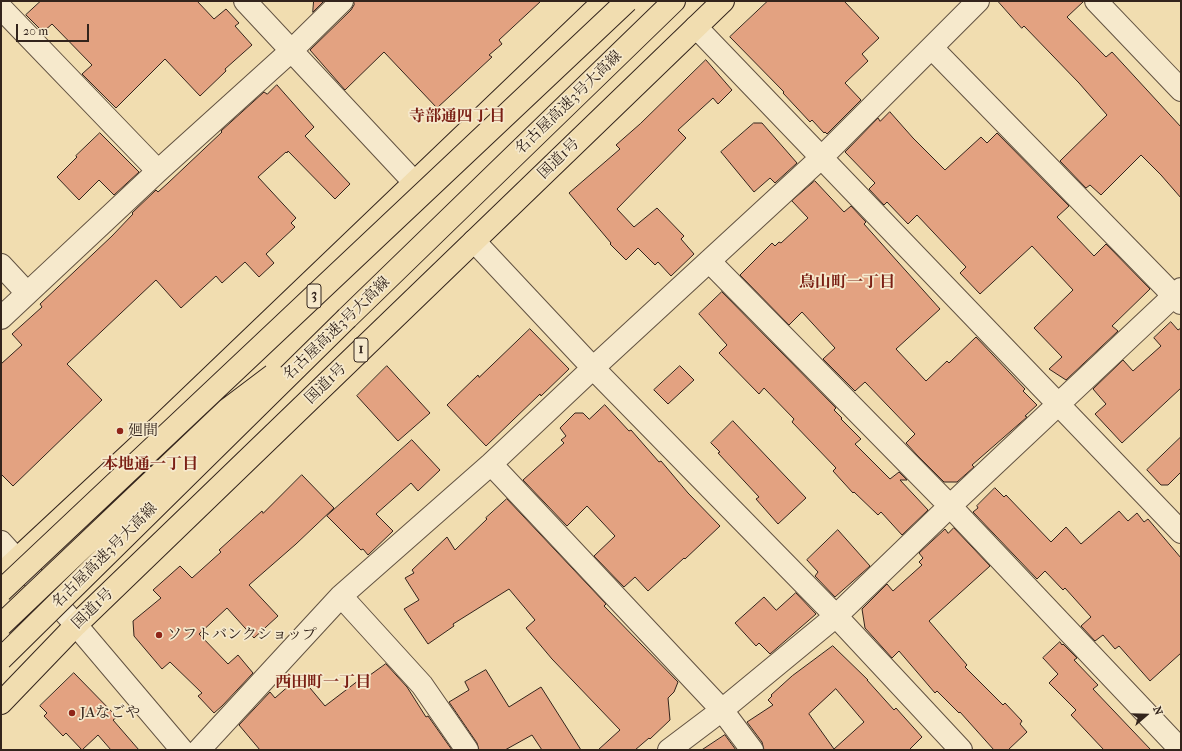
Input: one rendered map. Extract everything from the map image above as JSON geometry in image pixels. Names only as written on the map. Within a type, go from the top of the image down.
[{"type":"highway","points":[[1,574],[160,426],[604,1]]},
{"type":"highway","name":"3","points":[[1,591],[627,1]]},
{"type":"highway","name":"名古屋高速3号大高線","points":[[1,659],[347,318],[674,1]]},
{"type":"highway","name":"国道1号","points":[[1,702],[76,625],[723,1]]},
{"type":"highway","points":[[1,624],[228,410],[347,318]]},
{"type":"street","points":[[245,1],[414,182]]},
{"type":"street","points":[[1,318],[158,171],[292,50],[342,1]]},
{"type":"street","points":[[199,750],[341,596],[491,464],[822,157],[978,1]]},
{"type":"street","points":[[1096,1],[1181,90]]},
{"type":"street","points":[[1,8],[158,171]]},
{"type":"street","points":[[696,27],[1181,532]]},
{"type":"street","points":[[669,750],[722,710],[836,616],[1058,404],[1179,296],[932,48]]},
{"type":"street","points":[[474,241],[593,368],[836,616],[961,750]]},
{"type":"street","points":[[709,261],[950,506],[1181,750]]},
{"type":"street","points":[[1,265],[27,293]]},
{"type":"street","points":[[491,464],[722,710],[752,750]]},
{"type":"street","points":[[1,542],[76,625],[182,750]]},
{"type":"street","points":[[341,596],[422,685],[467,750]]},
{"type":"building","points":[[41,1],[197,1],[214,19],[226,9],[239,23],[235,26],[252,45],[225,69],[226,71],[200,96],[165,59],[116,108],[82,74],[92,65],[52,24],[43,32],[26,15]]},
{"type":"building","points":[[314,1],[324,1],[313,12]]},
{"type":"building","points":[[354,1],[541,1],[499,40],[502,44],[489,55],[492,57],[437,108],[384,52],[345,90],[310,50],[351,10],[354,5]]},
{"type":"building","points":[[768,1],[844,1],[879,38],[862,54],[868,61],[845,83],[861,100],[827,134],[825,132],[824,133],[812,120],[810,122],[783,93],[784,92],[730,37]]},
{"type":"building","points":[[998,1],[1084,1],[1067,17],[1106,57],[1112,52],[1181,127],[1181,198],[1141,155],[1101,195],[1090,185],[1086,188],[1060,161],[1107,115],[1079,83],[1024,26],[1022,28]]},
{"type":"building","points":[[706,60],[732,90],[718,104],[713,98],[678,130],[686,138],[617,209],[634,227],[657,208],[684,236],[681,239],[694,254],[671,276],[658,262],[655,265],[638,248],[626,260],[610,244],[611,243],[569,193],[620,149],[616,145],[640,124]]},
{"type":"building","points":[[277,85],[314,127],[305,136],[350,184],[335,199],[288,151],[258,177],[296,218],[291,223],[295,227],[266,254],[274,263],[259,277],[245,262],[222,283],[216,276],[181,308],[156,280],[67,364],[102,400],[13,486],[1,474],[1,364],[22,345],[12,334],[42,307],[40,304],[112,236],[133,214],[132,213],[156,190],[158,192],[168,183],[222,132],[221,131],[264,92],[267,94]]},
{"type":"building","points":[[890,112],[913,138],[945,170],[981,137],[987,143],[997,133],[1069,206],[1057,217],[1094,256],[1106,244],[1150,289],[1112,326],[1118,331],[1066,380],[1049,369],[1062,357],[1034,328],[1073,290],[1032,246],[980,294],[960,273],[966,267],[917,215],[908,224],[887,202],[884,205],[869,189],[875,183],[845,152],[878,118],[880,121]]},
{"type":"building","points":[[754,123],[762,123],[797,163],[775,183],[770,178],[754,192],[721,152]]},
{"type":"building","points":[[100,133],[139,172],[114,195],[99,180],[79,200],[57,177]]},
{"type":"building","points":[[815,181],[844,212],[851,206],[866,222],[864,224],[940,309],[896,349],[926,381],[947,361],[949,363],[976,337],[1025,389],[1023,391],[1037,405],[1025,416],[1027,417],[972,465],[974,467],[957,482],[944,482],[917,455],[906,443],[915,434],[865,382],[855,391],[823,359],[835,348],[802,312],[789,325],[740,275],[772,243],[775,246],[779,242],[781,243],[808,218],[792,201]]},
{"type":"building","points":[[722,292],[836,408],[834,410],[842,418],[841,419],[861,439],[855,444],[890,479],[899,472],[907,480],[900,480],[928,510],[902,535],[881,512],[878,515],[854,492],[853,493],[833,471],[836,468],[792,422],[794,419],[764,388],[759,394],[719,353],[727,345],[699,314]]},
{"type":"building","points":[[1171,322],[1178,330],[1181,328],[1181,388],[1122,443],[1095,414],[1106,404],[1093,389],[1123,360],[1133,371],[1161,346],[1154,338]]},
{"type":"building","points":[[530,329],[569,369],[541,396],[540,394],[486,446],[447,405]]},
{"type":"building","points":[[387,366],[430,413],[398,441],[357,396]]},
{"type":"building","points":[[680,366],[694,380],[668,404],[654,390]]},
{"type":"building","points":[[605,405],[629,431],[631,430],[659,462],[661,461],[688,493],[720,526],[648,591],[635,577],[624,587],[594,556],[615,536],[587,506],[567,526],[523,480],[564,443],[561,440],[566,436],[560,428],[575,413],[583,413],[589,419]]},
{"type":"building","points":[[733,421],[806,498],[778,524],[756,499],[759,497],[718,453],[720,452],[711,443]]},
{"type":"building","points":[[1181,437],[1181,472],[1168,485],[1161,485],[1147,470]]},
{"type":"building","points":[[412,440],[440,470],[418,491],[411,483],[376,514],[393,531],[368,555],[363,549],[361,550],[327,516]]},
{"type":"building","points":[[302,475],[334,508],[249,585],[278,616],[254,638],[227,608],[199,634],[228,664],[238,655],[253,673],[214,713],[198,696],[202,693],[170,662],[162,669],[134,636],[133,621],[161,598],[153,590],[180,566],[192,578],[221,552],[219,550],[262,511],[263,513]]},
{"type":"building","points":[[995,488],[1004,497],[1006,495],[1051,542],[1066,527],[1081,544],[1119,511],[1128,521],[1137,513],[1144,522],[1148,519],[1181,558],[1181,653],[1150,681],[1119,646],[1115,649],[1103,635],[1095,641],[1081,626],[1091,617],[1065,588],[1063,590],[1045,571],[1037,579],[973,512]]},
{"type":"building","points":[[507,499],[606,604],[604,606],[678,682],[674,692],[668,698],[670,720],[650,739],[649,738],[635,750],[598,750],[620,730],[552,659],[526,628],[535,620],[509,589],[453,624],[454,626],[428,644],[404,609],[419,600],[405,578],[414,573],[412,570],[447,537],[455,550]]},
{"type":"building","points":[[954,528],[990,566],[929,621],[967,665],[965,667],[1003,705],[1005,703],[1022,721],[1020,724],[1027,732],[1008,750],[994,750],[960,712],[959,713],[937,691],[935,693],[899,651],[892,658],[865,628],[862,609],[887,584],[893,591],[922,565],[919,562],[923,558],[919,553],[945,529],[948,533]]},
{"type":"building","points":[[838,530],[870,566],[835,597],[815,576],[818,572],[807,560]]},
{"type":"building","points":[[796,593],[816,614],[770,654],[759,643],[756,646],[735,623],[764,597],[776,610]]},
{"type":"building","points":[[1060,642],[1077,658],[1074,660],[1098,685],[1093,689],[1151,750],[1104,750],[1071,715],[1076,710],[1049,683],[1058,674],[1043,658]]},
{"type":"building","points":[[833,646],[868,680],[894,710],[896,708],[922,737],[909,750],[764,750],[762,742],[747,722],[773,705],[768,700],[772,696],[771,695],[792,676]],"holes":[[[836,689],[864,722],[834,749],[809,714]]]},
{"type":"building","points":[[386,664],[407,687],[426,717],[428,716],[452,750],[260,750],[239,725],[270,692],[275,698],[300,676],[325,706],[367,674],[368,676]]},
{"type":"building","points":[[486,670],[509,707],[541,687],[581,750],[542,750],[532,735],[505,750],[479,750],[477,743],[449,702],[469,690],[465,682]]},
{"type":"building","points":[[74,673],[117,717],[113,720],[139,750],[111,750],[98,735],[82,750],[66,733],[63,736],[44,716],[47,713],[40,706]]},
{"type":"building","points":[[725,735],[736,750],[702,750]]},
{"type":"place","name":"廻間","points":[[120,431]]},
{"type":"place","name":"ソフトバンクショップ","points":[[159,635]]},
{"type":"place","name":"JAなごや","points":[[72,713]]},
{"type":"district","name":"寺部通四丁目","points":[[457,117]]},
{"type":"district","name":"鳥山町一丁目","points":[[847,283]]},
{"type":"district","name":"本地通一丁目","points":[[150,465]]},
{"type":"district","name":"西田町一丁目","points":[[323,683]]}]
